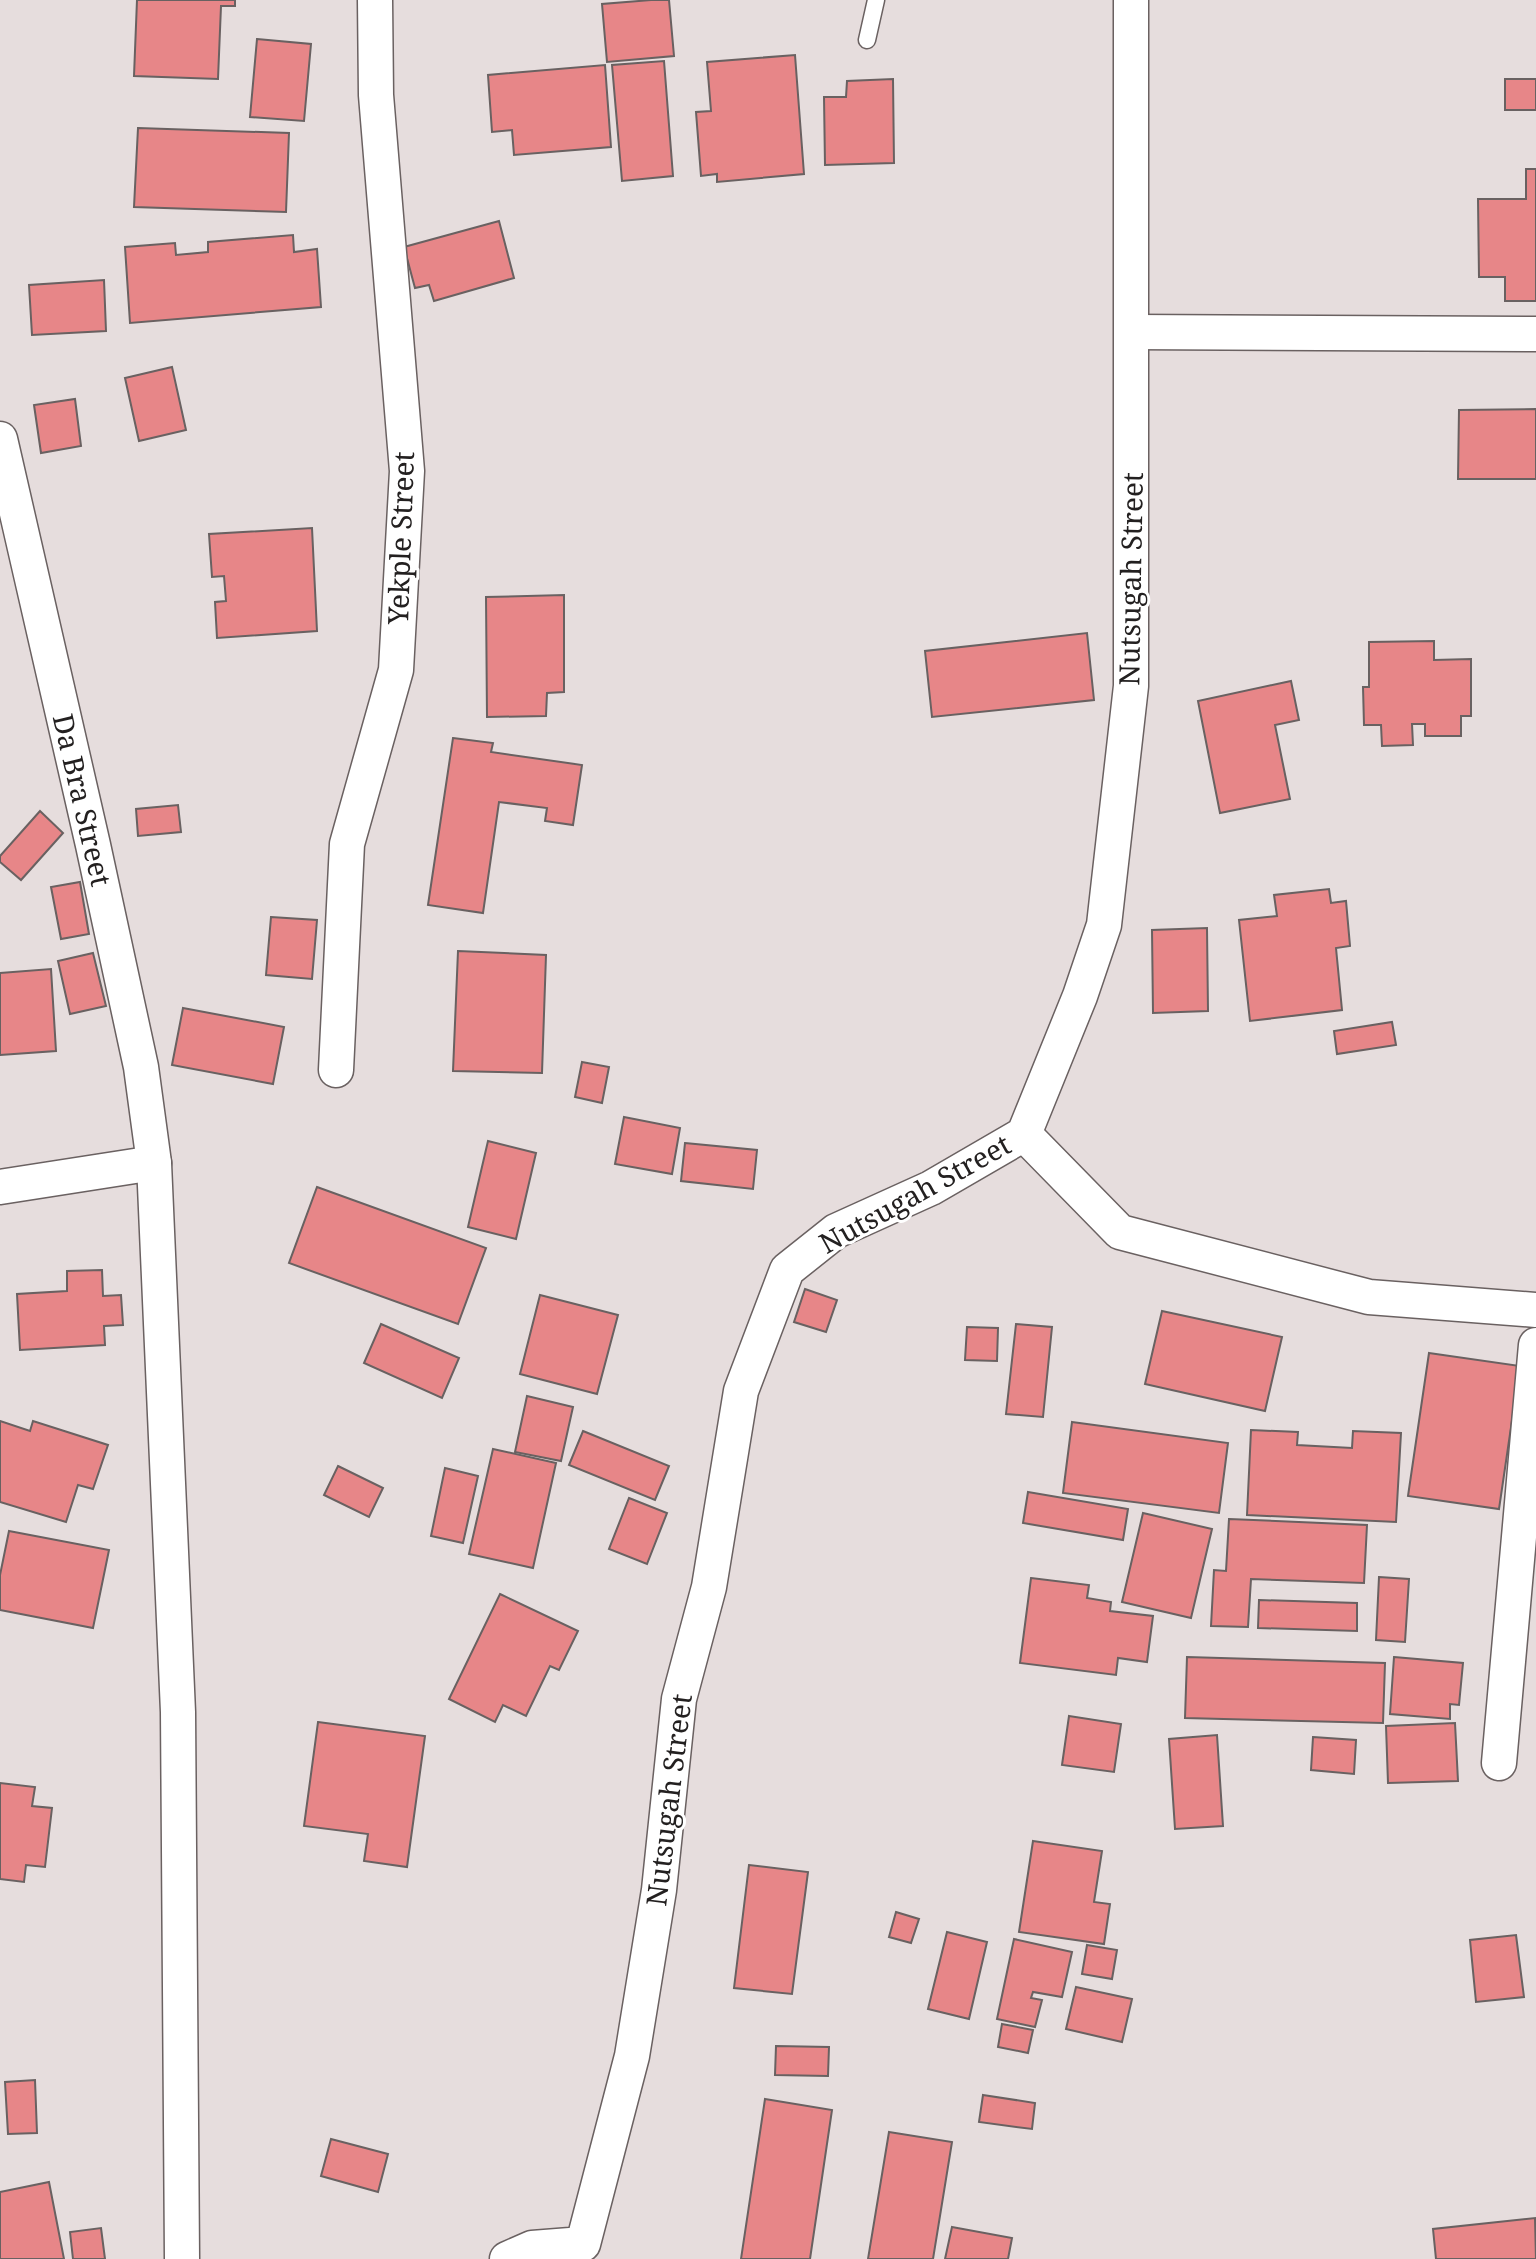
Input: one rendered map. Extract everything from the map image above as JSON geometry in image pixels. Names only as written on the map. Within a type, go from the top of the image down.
[{"type":"street","name":"Yekple Street","points":[[336,1070],[347,844],[396,670],[407,471],[376,95],[375,0]]},
{"type":"street","name":"Nutsugah Street","points":[[507,2259],[532,2248],[584,2251],[632,2056],[659,1890],[679,1699],[709,1587],[741,1391],[787,1270],[836,1231],[931,1188],[1024,1134],[1080,996],[1104,925],[1131,686],[1131,0]]},
{"type":"street","points":[[1132,332],[1536,334]]},
{"type":"street","name":"Da Bra Street","points":[[0,439],[141,1067],[154,1163],[178,1712],[182,2259]]},
{"type":"street","points":[[1024,1134],[1120,1232],[1369,1297],[1536,1310]]},
{"type":"street","points":[[0,1187],[154,1163]]},
{"type":"street","points":[[1499,1763],[1536,1345]]},
{"type":"lane","points":[[867,40],[876,0]]},
{"type":"building","points":[[137,0],[235,0],[235,6],[221,6],[218,79],[134,76]]},
{"type":"building","points":[[669,0],[674,56],[607,62],[602,4]]},
{"type":"building","points":[[257,39],[311,44],[304,121],[250,117]]},
{"type":"building","points":[[795,55],[804,174],[717,182],[717,174],[701,176],[696,112],[711,111],[707,62]]},
{"type":"building","points":[[664,61],[673,176],[622,181],[612,65]]},
{"type":"building","points":[[605,65],[611,147],[514,155],[512,130],[492,132],[488,75]]},
{"type":"building","points":[[893,79],[894,163],[825,165],[824,97],[846,97],[847,81]]},
{"type":"building","points":[[1505,79],[1536,79],[1536,110],[1505,110]]},
{"type":"building","points":[[138,128],[289,133],[286,212],[134,207]]},
{"type":"building","points":[[1526,169],[1536,169],[1536,301],[1505,301],[1505,277],[1479,277],[1478,199],[1526,199]]},
{"type":"building","points":[[499,221],[514,278],[434,301],[429,285],[415,288],[404,247]]},
{"type":"building","points":[[293,235],[294,252],[317,249],[321,307],[130,323],[125,247],[175,243],[176,255],[208,252],[208,242]]},
{"type":"building","points":[[104,280],[106,331],[32,335],[29,285]]},
{"type":"building","points":[[172,367],[186,430],[139,441],[125,378]]},
{"type":"building","points":[[75,399],[81,446],[41,453],[34,405]]},
{"type":"building","points":[[1536,409],[1536,479],[1458,479],[1459,410]]},
{"type":"building","points":[[312,528],[317,631],[217,638],[215,602],[226,601],[224,576],[212,577],[209,534]]},
{"type":"building","points":[[564,595],[564,692],[547,693],[546,716],[487,717],[486,597]]},
{"type":"building","points":[[1087,633],[1094,700],[932,717],[925,651]]},
{"type":"building","points":[[1434,641],[1434,660],[1471,659],[1471,716],[1461,716],[1461,736],[1425,736],[1425,724],[1412,724],[1413,745],[1382,746],[1381,725],[1364,725],[1363,687],[1369,687],[1369,642]]},
{"type":"building","points":[[1291,681],[1299,720],[1275,725],[1290,799],[1220,813],[1198,701]]},
{"type":"building","points":[[453,738],[493,743],[491,752],[582,765],[573,825],[545,821],[547,808],[499,802],[483,913],[428,905]]},
{"type":"building","points":[[178,805],[181,832],[138,836],[136,809]]},
{"type":"building","points":[[40,811],[63,833],[21,880],[0,862],[0,856]]},
{"type":"building","points":[[80,882],[89,934],[61,939],[51,887]]},
{"type":"building","points":[[1329,889],[1331,903],[1346,901],[1350,946],[1336,948],[1342,1010],[1250,1021],[1239,920],[1277,916],[1274,895]]},
{"type":"building","points":[[271,917],[317,920],[312,979],[266,975]]},
{"type":"building","points":[[1207,928],[1208,1011],[1153,1013],[1152,930]]},
{"type":"building","points":[[458,951],[546,955],[542,1073],[453,1071]]},
{"type":"building","points":[[93,953],[106,1006],[70,1014],[58,961]]},
{"type":"building","points":[[51,969],[56,1051],[0,1055],[0,973]]},
{"type":"building","points":[[183,1008],[284,1027],[273,1084],[172,1065]]},
{"type":"building","points":[[1392,1022],[1396,1045],[1337,1054],[1334,1031]]},
{"type":"building","points":[[582,1062],[609,1067],[602,1103],[575,1097]]},
{"type":"building","points":[[624,1117],[680,1128],[672,1174],[615,1164]]},
{"type":"building","points":[[488,1141],[536,1153],[516,1239],[468,1227]]},
{"type":"building","points":[[685,1143],[757,1150],[753,1189],[681,1181]]},
{"type":"building","points":[[317,1187],[486,1248],[458,1324],[289,1263]]},
{"type":"building","points":[[102,1270],[103,1296],[121,1295],[123,1325],[104,1326],[105,1345],[20,1350],[17,1294],[67,1291],[67,1271]]},
{"type":"building","points":[[805,1289],[837,1300],[826,1332],[794,1322]]},
{"type":"building","points":[[540,1295],[618,1315],[597,1394],[520,1374]]},
{"type":"building","points":[[1162,1311],[1282,1337],[1265,1411],[1145,1384]]},
{"type":"building","points":[[381,1324],[459,1358],[442,1398],[364,1363]]},
{"type":"building","points":[[1016,1324],[1052,1327],[1043,1417],[1006,1414]]},
{"type":"building","points":[[967,1327],[998,1328],[997,1361],[965,1360]]},
{"type":"building","points":[[1429,1353],[1520,1366],[1499,1509],[1408,1496]]},
{"type":"building","points":[[527,1396],[573,1407],[561,1461],[515,1452]]},
{"type":"building","points":[[0,1421],[30,1431],[33,1421],[108,1445],[93,1489],[78,1485],[66,1522],[0,1502]]},
{"type":"building","points":[[1072,1422],[1228,1443],[1219,1513],[1063,1493]]},
{"type":"building","points":[[1251,1430],[1298,1432],[1297,1445],[1352,1448],[1353,1431],[1401,1433],[1396,1522],[1247,1515]]},
{"type":"building","points":[[583,1431],[669,1466],[655,1500],[569,1465]]},
{"type":"building","points":[[493,1449],[556,1463],[533,1568],[469,1554]]},
{"type":"building","points":[[338,1466],[383,1488],[369,1517],[324,1495]]},
{"type":"building","points":[[445,1468],[478,1476],[463,1543],[431,1536]]},
{"type":"building","points":[[1028,1492],[1128,1509],[1123,1540],[1023,1523]]},
{"type":"building","points":[[629,1498],[667,1513],[647,1564],[609,1549]]},
{"type":"building","points":[[1143,1513],[1212,1529],[1191,1618],[1122,1602]]},
{"type":"building","points":[[1229,1519],[1367,1525],[1364,1583],[1251,1579],[1248,1627],[1211,1626],[1214,1570],[1226,1571]]},
{"type":"building","points":[[9,1531],[109,1550],[93,1628],[0,1610],[0,1575]]},
{"type":"building","points":[[1379,1577],[1409,1579],[1405,1642],[1376,1640]]},
{"type":"building","points":[[1031,1578],[1089,1585],[1087,1598],[1111,1602],[1110,1611],[1153,1616],[1147,1662],[1118,1658],[1116,1675],[1020,1663]]},
{"type":"building","points":[[500,1594],[578,1631],[559,1670],[550,1666],[526,1716],[503,1705],[495,1722],[449,1699]]},
{"type":"building","points":[[1259,1600],[1357,1603],[1357,1631],[1258,1628]]},
{"type":"building","points":[[1187,1657],[1385,1663],[1383,1723],[1185,1718]]},
{"type":"building","points":[[1394,1657],[1463,1663],[1459,1705],[1450,1704],[1450,1719],[1390,1714]]},
{"type":"building","points":[[1069,1716],[1121,1724],[1114,1772],[1062,1765]]},
{"type":"building","points":[[318,1722],[425,1736],[407,1867],[364,1861],[368,1834],[304,1826]]},
{"type":"building","points":[[1455,1723],[1458,1781],[1388,1783],[1386,1726]]},
{"type":"building","points":[[1217,1735],[1223,1826],[1175,1829],[1169,1739]]},
{"type":"building","points":[[1313,1737],[1356,1740],[1354,1774],[1311,1770]]},
{"type":"building","points":[[0,1783],[35,1787],[32,1806],[52,1808],[45,1867],[26,1865],[24,1882],[0,1879]]},
{"type":"building","points":[[1033,1841],[1102,1851],[1094,1902],[1110,1904],[1104,1944],[1019,1932]]},
{"type":"building","points":[[749,1865],[808,1872],[792,1994],[734,1988]]},
{"type":"building","points":[[896,1912],[919,1919],[911,1943],[889,1937]]},
{"type":"building","points":[[947,1932],[987,1942],[969,2019],[928,2009]]},
{"type":"building","points":[[1516,1935],[1524,1997],[1476,2002],[1470,1940]]},
{"type":"building","points":[[1014,1939],[1072,1952],[1062,1997],[1033,1992],[1031,1998],[1042,2000],[1035,2027],[997,2019]]},
{"type":"building","points":[[1087,1945],[1117,1950],[1112,1979],[1082,1974]]},
{"type":"building","points":[[1076,1987],[1132,1999],[1122,2042],[1066,2029]]},
{"type":"building","points":[[1002,2024],[1033,2030],[1028,2053],[998,2047]]},
{"type":"building","points":[[776,2046],[829,2047],[828,2076],[775,2075]]},
{"type":"building","points":[[35,2080],[37,2133],[8,2134],[5,2082]]},
{"type":"building","points":[[983,2095],[1035,2103],[1032,2129],[979,2122]]},
{"type":"building","points":[[765,2099],[832,2110],[810,2259],[741,2259]]},
{"type":"building","points":[[889,2132],[952,2142],[933,2259],[868,2259]]},
{"type":"building","points":[[331,2139],[388,2154],[378,2192],[321,2176]]},
{"type":"building","points":[[49,2182],[64,2259],[0,2259],[0,2192]]},
{"type":"building","points":[[1535,2218],[1536,2259],[1436,2259],[1433,2229]]},
{"type":"building","points":[[952,2227],[1012,2238],[1008,2259],[945,2259]]},
{"type":"building","points":[[101,2228],[105,2259],[73,2259],[70,2232]]}]
